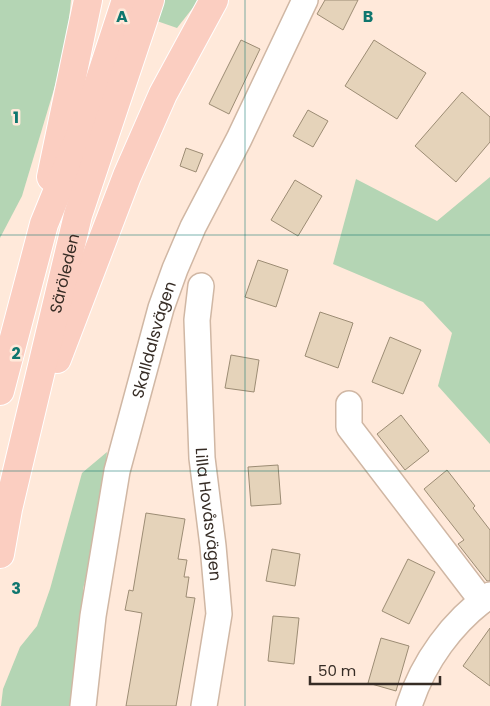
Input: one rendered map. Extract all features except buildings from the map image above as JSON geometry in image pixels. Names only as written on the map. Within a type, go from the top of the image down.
[{"type":"main road","points":[[44,224],[55,150],[82,40],[88,0]]},
{"type":"main road","name":"Säröleden","points":[[0,391],[44,224],[88,116],[126,0]]},
{"type":"main road","name":"Säröleden","points":[[0,554],[33,399],[78,215],[150,0]]},
{"type":"main road","points":[[33,399],[53,370],[126,176],[163,94],[214,0]]},
{"type":"street","name":"Skalldalsvägen","points":[[83,706],[94,616],[118,471],[162,308],[175,268],[194,227],[305,0]]},
{"type":"street","name":"Lilla Hovåsvägen","points":[[201,286],[197,320],[202,458],[219,614],[204,706]]},
{"type":"street","points":[[162,308],[197,320]]},
{"type":"street","points":[[349,404],[350,427],[486,598],[443,641],[416,683],[409,706]]},
{"type":"green space","points":[[0,0],[71,0],[66,49],[22,196],[0,238]]},
{"type":"green space","points":[[162,0],[199,0],[177,28],[154,20]]},
{"type":"green space","points":[[490,177],[490,444],[438,386],[452,333],[423,302],[333,264],[356,179],[437,221]]},
{"type":"green space","points":[[107,452],[99,525],[83,589],[86,612],[74,706],[1,706],[3,689],[20,647],[37,626],[50,589],[82,473]]}]
